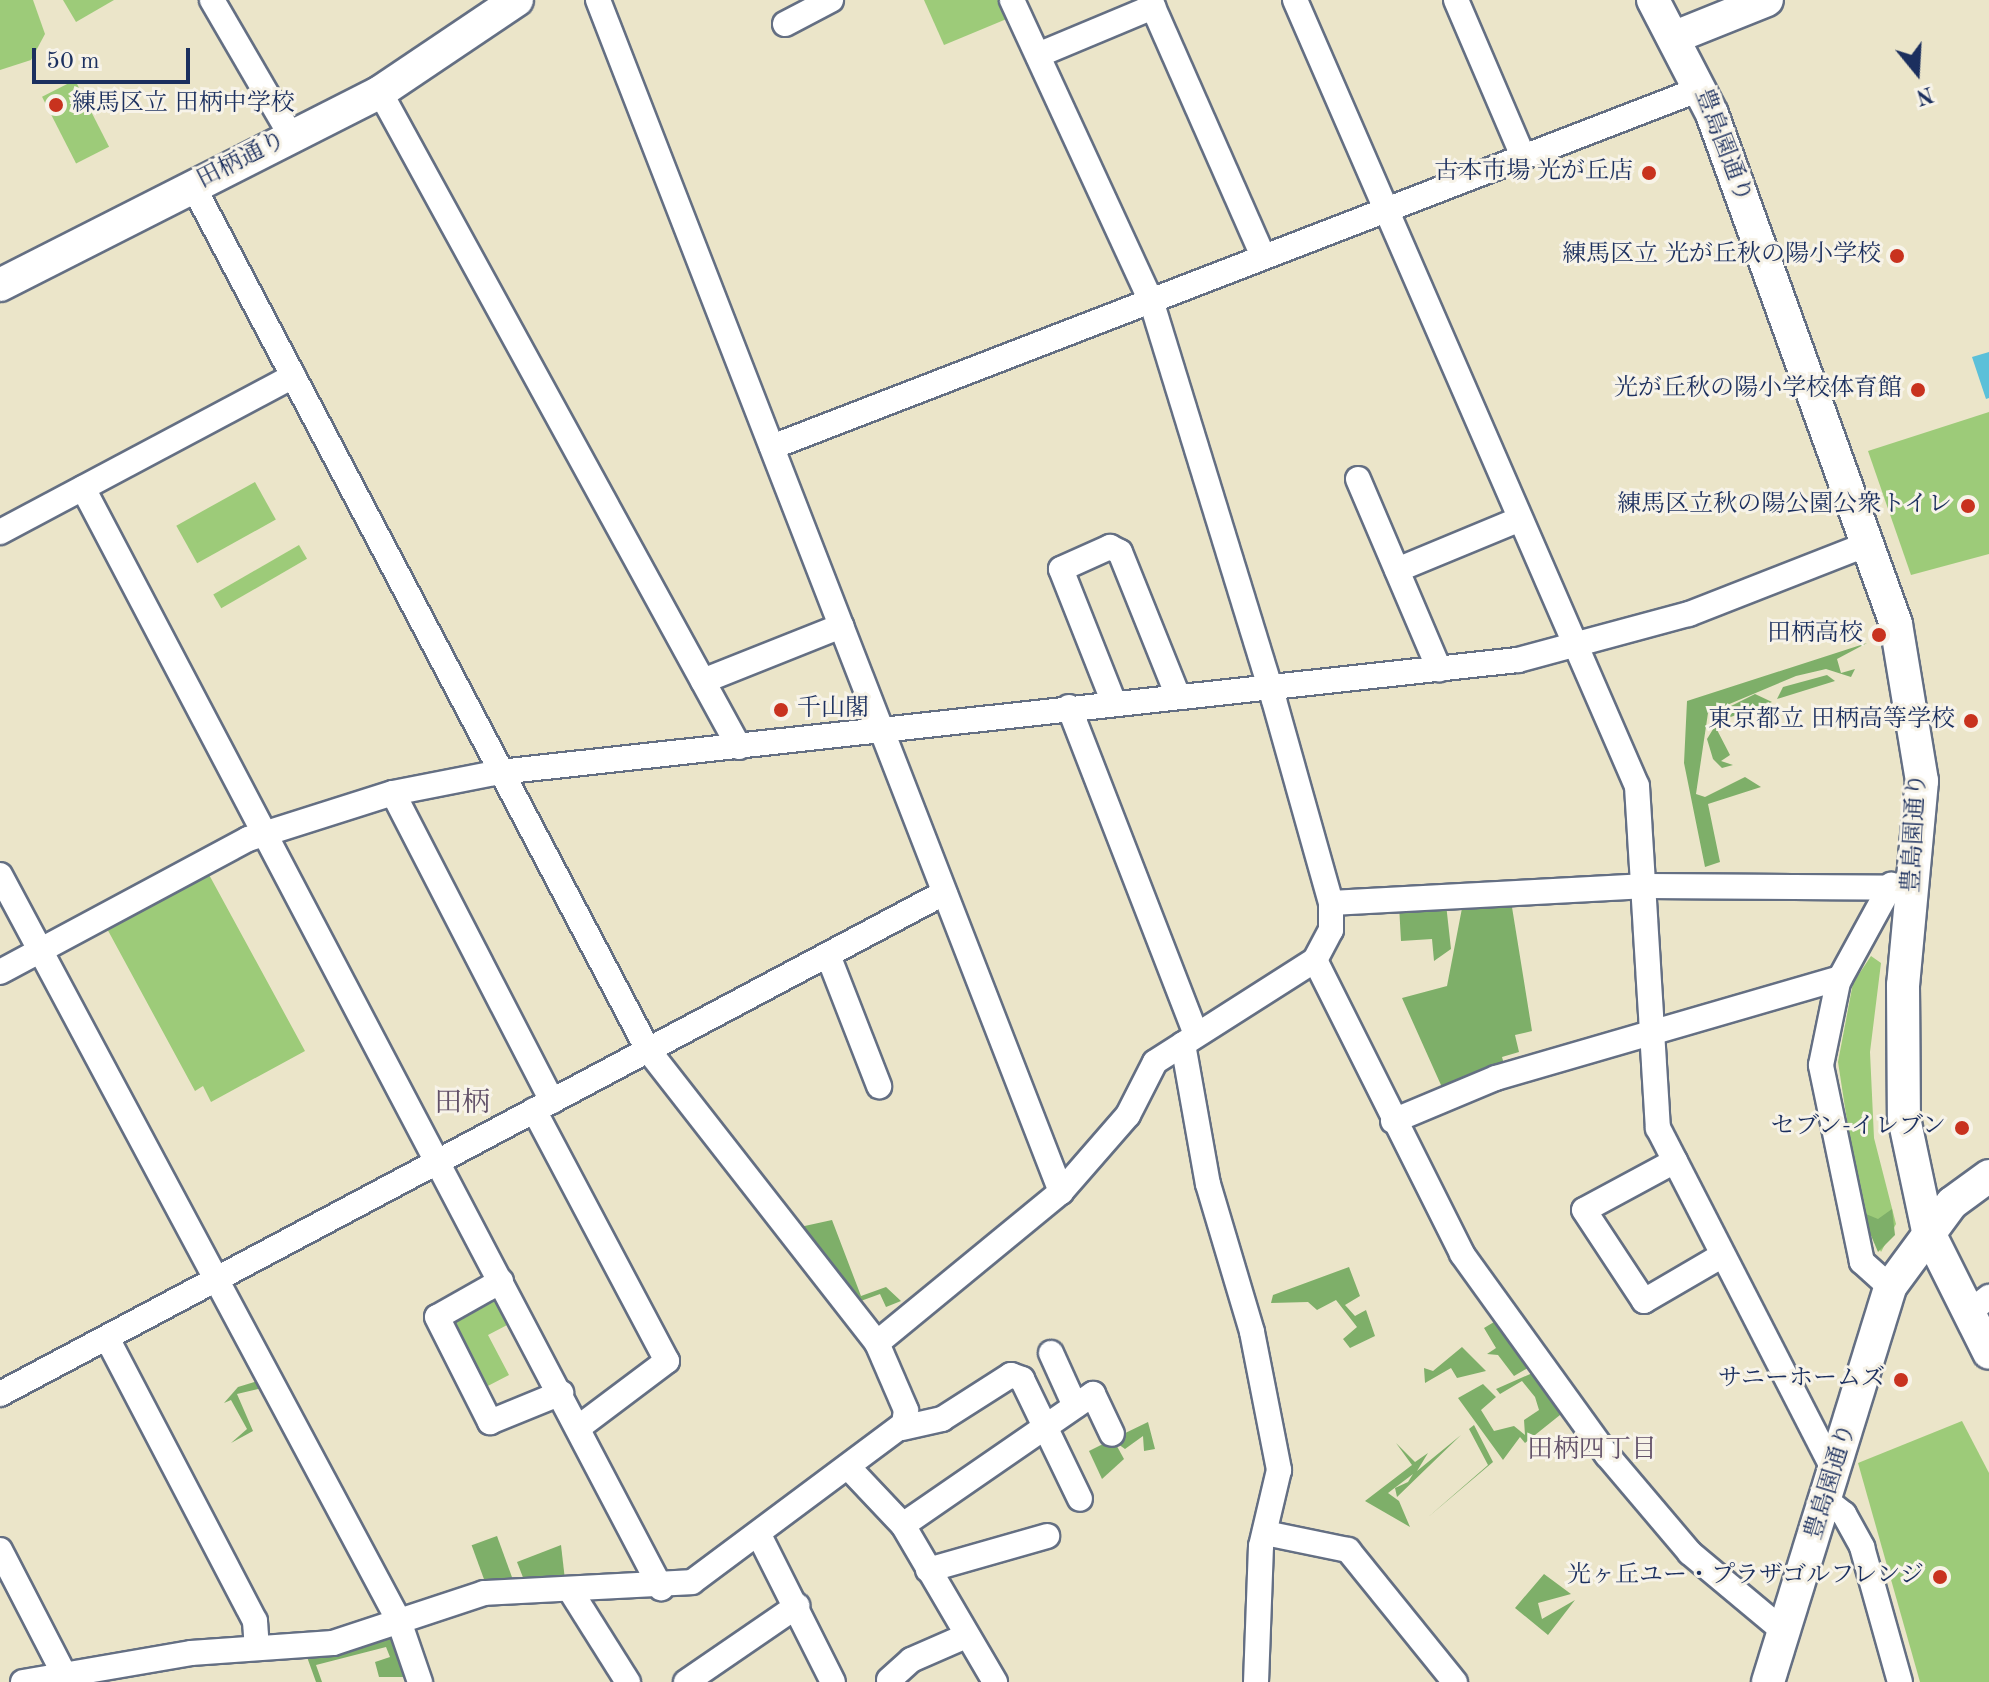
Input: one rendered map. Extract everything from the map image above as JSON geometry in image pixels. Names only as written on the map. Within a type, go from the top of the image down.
[{"type":"street","points":[[212,0],[291,136]]},
{"type":"street","name":"田柄通り","points":[[0,285],[380,92],[517,0]]},
{"type":"street","points":[[598,0],[1061,1192]]},
{"type":"street","points":[[785,24],[831,0]]},
{"type":"street","points":[[877,1343],[1061,1192],[1128,1115],[1155,1062],[1315,960],[1327,946],[1331,903],[1270,687],[1151,301],[1012,0]]},
{"type":"street","points":[[1295,0],[1637,786],[1647,886],[1658,1128],[1723,1255],[1862,1547],[1900,1682]]},
{"type":"street","points":[[1456,0],[1523,156]]},
{"type":"street","name":"豊島園通り","points":[[1653,0],[1700,89],[1868,544],[1915,712],[1922,793],[1903,886],[1901,1073],[1928,1231],[1890,1287],[1786,1633],[1768,1682]]},
{"type":"street","points":[[1675,37],[1767,0]]},
{"type":"street","points":[[1038,55],[1152,4],[1263,256]]},
{"type":"street","points":[[772,447],[1700,89]]},
{"type":"street","points":[[380,92],[739,747]]},
{"type":"street","points":[[193,186],[648,1050],[877,1343],[906,1410],[902,1428]]},
{"type":"street","points":[[0,532],[293,376]]},
{"type":"street","points":[[1358,479],[1439,669]]},
{"type":"street","points":[[83,488],[661,1588]]},
{"type":"street","points":[[1397,570],[1520,519]]},
{"type":"street","points":[[0,972],[264,834],[393,793],[500,772],[1069,707],[1439,669],[1578,647],[1689,614],[1868,544]]},
{"type":"street","points":[[1114,703],[1061,569],[1110,547],[1120,552],[1178,696]]},
{"type":"street","points":[[703,681],[841,626]]},
{"type":"street","points":[[1069,707],[1189,1038],[1208,1184],[1252,1332],[1276,1450],[1279,1476],[1265,1533],[1256,1682]]},
{"type":"street","points":[[393,793],[667,1361],[579,1427]]},
{"type":"street","points":[[0,875],[399,1621],[420,1682]]},
{"type":"street","points":[[1331,903],[1647,886],[1903,886]]},
{"type":"street","points":[[1890,1287],[1862,1262],[1821,1065],[1840,978],[1903,886]]},
{"type":"street","points":[[0,1394],[944,893]]},
{"type":"street","points":[[828,955],[879,1086]]},
{"type":"street","points":[[1315,960],[1462,1254],[1607,1455],[1690,1553],[1786,1633]]},
{"type":"street","points":[[1393,1121],[1496,1078],[1654,1035],[1840,978]]},
{"type":"street","points":[[1675,1161],[1584,1210],[1644,1301],[1723,1255]]},
{"type":"street","points":[[1989,1176],[1928,1231],[1978,1305],[1989,1353]]},
{"type":"street","points":[[501,1281],[437,1317],[490,1422],[561,1393]]},
{"type":"street","points":[[107,1338],[255,1621],[257,1648]]},
{"type":"street","points":[[1051,1353],[1075,1406]]},
{"type":"street","points":[[23,1682],[139,1672],[257,1648],[306,1648],[399,1621],[462,1597],[661,1588],[692,1582],[760,1537],[902,1428],[942,1419],[1011,1375],[1022,1379],[1080,1499]]},
{"type":"street","points":[[903,1525],[1093,1394],[1112,1434]]},
{"type":"street","points":[[850,1469],[903,1525],[995,1682]]},
{"type":"street","points":[[1265,1533],[1348,1550],[1455,1682]]},
{"type":"street","points":[[928,1570],[1047,1536]]},
{"type":"street","points":[[760,1537],[833,1682]]},
{"type":"street","points":[[0,1550],[66,1677]]},
{"type":"street","points":[[570,1590],[628,1682]]},
{"type":"street","points":[[686,1682],[797,1606]]},
{"type":"street","points":[[889,1680],[911,1660],[966,1636]]},
{"type":"green space","points":[[0,0],[33,0],[45,34],[31,60],[0,70]]},
{"type":"green space","points":[[63,0],[114,0],[76,22]]},
{"type":"green space","points":[[924,0],[1001,0],[1009,18],[944,45]]},
{"type":"green space","points":[[75,80],[109,147],[76,164],[42,97]]},
{"type":"green space","points":[[1989,412],[1989,554],[1911,575],[1868,451]]},
{"type":"green space","points":[[255,482],[276,520],[197,563],[176,526]]},
{"type":"green space","points":[[299,545],[307,559],[221,608],[213,594]]},
{"type":"green space","points":[[1867,643],[1837,659],[1841,673],[1855,669],[1851,677],[1826,669],[1796,676],[1708,713],[1696,794],[1705,797],[1745,777],[1761,787],[1708,804],[1720,862],[1705,867],[1684,763],[1687,701]]},
{"type":"green space","points":[[1827,675],[1835,681],[1777,699],[1783,687]]},
{"type":"green space","points":[[1755,694],[1772,702],[1714,723],[1715,714]]},
{"type":"green space","points":[[1715,726],[1730,755],[1721,761],[1733,765],[1722,768],[1713,759],[1707,739]]},
{"type":"green space","points":[[207,871],[305,1051],[211,1102],[203,1086],[195,1091],[105,925]]},
{"type":"green space","points":[[1511,901],[1532,1031],[1515,1035],[1519,1052],[1502,1057],[1505,1068],[1445,1094],[1402,998],[1447,986],[1463,903]]},
{"type":"green space","points":[[1446,904],[1451,949],[1434,961],[1432,939],[1401,941],[1399,905]]},
{"type":"green space","points":[[1871,956],[1881,963],[1870,1052],[1874,1138],[1896,1224],[1881,1252],[1861,1212],[1838,1062],[1853,983]]},
{"type":"green space","points":[[1892,1209],[1895,1235],[1878,1252],[1861,1212],[1878,1219]]},
{"type":"green space","points":[[832,1220],[861,1296],[886,1287],[901,1301],[886,1307],[880,1294],[858,1302],[800,1227]]},
{"type":"green space","points":[[1349,1267],[1360,1296],[1345,1305],[1355,1316],[1366,1310],[1375,1336],[1350,1348],[1343,1339],[1357,1327],[1336,1300],[1317,1310],[1308,1302],[1271,1303],[1273,1295]]},
{"type":"green space","points":[[491,1296],[513,1322],[488,1335],[509,1375],[482,1389],[449,1326]]},
{"type":"green space","points":[[1499,1319],[1533,1365],[1514,1376],[1498,1355],[1487,1354],[1496,1348],[1484,1328]]},
{"type":"green space","points":[[1462,1347],[1486,1371],[1457,1378],[1451,1368],[1425,1383],[1424,1368],[1433,1371]]},
{"type":"green space","points":[[1537,1371],[1565,1411],[1525,1443],[1520,1437],[1503,1460],[1458,1398],[1483,1384],[1496,1397],[1481,1410],[1494,1431],[1514,1426],[1525,1435],[1524,1420],[1539,1410],[1535,1397],[1522,1381],[1500,1394],[1496,1389]]},
{"type":"green space","points":[[258,1381],[262,1388],[237,1394],[253,1431],[231,1443],[247,1429],[231,1400],[224,1403],[238,1387]]},
{"type":"green space","name":"光ヶ丘ユー・プラザゴルフレンジ","points":[[1962,1421],[1989,1473],[1989,1682],[1920,1682],[1858,1463]]},
{"type":"green space","points":[[1148,1422],[1155,1449],[1144,1451],[1143,1436],[1125,1449],[1118,1444],[1117,1437]]},
{"type":"green space","points":[[1474,1425],[1493,1462],[1427,1518],[1488,1465],[1469,1429]]},
{"type":"green space","points":[[1461,1435],[1397,1497],[1395,1488],[1408,1482],[1413,1474],[1388,1493],[1399,1501],[1410,1527],[1365,1501],[1412,1465],[1396,1443],[1415,1462],[1428,1453],[1417,1471]]},
{"type":"green space","points":[[1113,1439],[1124,1459],[1102,1479],[1089,1451]]},
{"type":"green space","points":[[497,1536],[512,1578],[487,1588],[472,1545]]},
{"type":"green space","points":[[561,1545],[565,1580],[524,1580],[517,1562]]},
{"type":"green space","points":[[1544,1574],[1571,1594],[1538,1603],[1542,1619],[1575,1600],[1548,1635],[1515,1608]]},
{"type":"green space","points":[[394,1633],[404,1677],[379,1677],[375,1662],[390,1657],[386,1647],[316,1665],[322,1682],[316,1682],[307,1657]]},
{"type":"water","points":[[1989,352],[1989,398],[1986,399],[1972,357]]},
{"type":"place","name":"練馬区立 田柄中学校","points":[[56,105]]},
{"type":"place","name":"古本市場 光が丘店","points":[[1649,173]]},
{"type":"place","name":"練馬区立 光が丘秋の陽小学校","points":[[1897,256]]},
{"type":"place","name":"光が丘秋の陽小学校体育館","points":[[1918,390]]},
{"type":"place","name":"練馬区立秋の陽公園公衆トイレ","points":[[1968,506]]},
{"type":"place","name":"田柄高校","points":[[1879,635]]},
{"type":"place","name":"千山閣","points":[[781,710]]},
{"type":"place","name":"東京都立 田柄高等学校","points":[[1971,721]]},
{"type":"place","name":"セブン-イレブン","points":[[1962,1128]]},
{"type":"place","name":"サニーホームズ","points":[[1901,1380]]},
{"type":"place","name":"光ヶ丘ユー・プラザゴルフレンジ","points":[[1940,1577]]},
{"type":"district","name":"田柄","points":[[462,1104]]},
{"type":"district","name":"田柄四丁目","points":[[1592,1451]]}]
